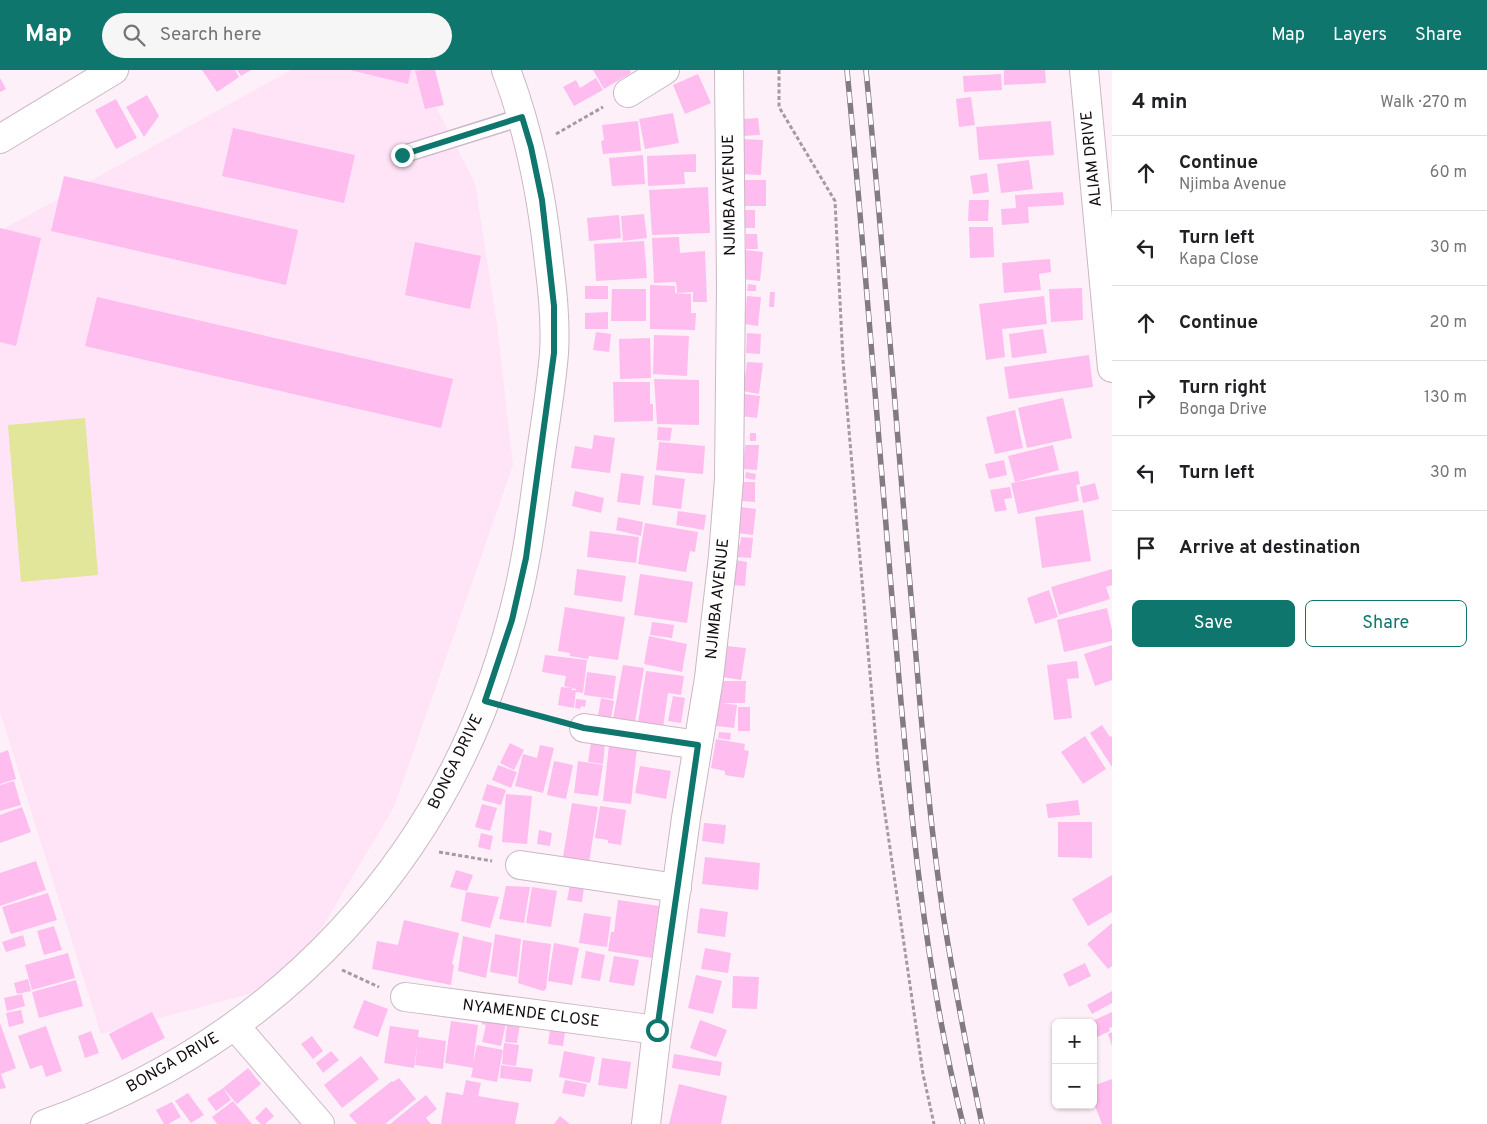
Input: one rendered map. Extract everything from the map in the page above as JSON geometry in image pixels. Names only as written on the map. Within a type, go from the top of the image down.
[{"type":"street","points":[[0,139],[114,70]]},
{"type":"street","name":"BONGA DRIVE","points":[[45,1124],[122,1092],[189,1056],[235,1026],[275,996],[317,957],[363,909],[394,870],[428,818],[452,776],[485,701],[512,620],[526,558],[554,353],[554,306],[542,200],[531,147],[506,70]]},
{"type":"street","points":[[628,93],[665,70]]},
{"type":"street","name":"NJIMBA AVENUE","points":[[646,1124],[676,888],[709,678],[723,556],[729,479],[731,286],[729,70]]},
{"type":"street","name":"ALIAM DRIVE","points":[[1084,70],[1112,368]]},
{"type":"street","points":[[584,728],[698,745]]},
{"type":"street","points":[[520,865],[676,888]]},
{"type":"street","name":"NYAMENDE CLOSE","points":[[405,997],[657,1030]]},
{"type":"street","points":[[235,1026],[320,1124]]},
{"type":"lane","points":[[402,155],[522,117]]},
{"type":"path","points":[[779,70],[779,107],[835,201],[844,361],[878,766],[921,1065],[934,1124]]},
{"type":"path","points":[[552,136],[628,93]]},
{"type":"path","points":[[485,701],[584,728]]},
{"type":"path","points":[[408,848],[520,865]]},
{"type":"path","points":[[317,957],[356,978],[405,997]]},
{"type":"shaded area","points":[[291,70],[417,70],[475,183],[497,325],[513,465],[394,807],[289,983],[101,1034],[0,712],[0,231]]},
{"type":"green space","points":[[85,418],[98,575],[21,582],[8,425]]},
{"type":"building","points":[[202,70],[235,70],[239,77],[217,92]]},
{"type":"building","points":[[237,70],[251,70],[241,76]]},
{"type":"building","points":[[350,70],[411,70],[408,84]]},
{"type":"building","points":[[435,70],[444,105],[425,109],[415,71]]},
{"type":"building","points":[[593,70],[630,70],[631,73],[604,89]]},
{"type":"building","points":[[1004,70],[1045,70],[1046,83],[1004,85]]},
{"type":"building","points":[[698,74],[711,103],[685,114],[673,85]]},
{"type":"building","points":[[1001,74],[1002,90],[964,92],[963,76]]},
{"type":"building","points":[[0,78],[6,89],[0,92]]},
{"type":"building","points":[[596,78],[603,90],[574,106],[563,87],[576,80],[580,88]]},
{"type":"building","points":[[147,95],[159,116],[144,137],[126,107]]},
{"type":"building","points":[[971,97],[975,125],[959,127],[956,99]]},
{"type":"building","points":[[116,99],[137,138],[116,149],[95,110]]},
{"type":"building","points":[[673,113],[679,143],[645,149],[639,119]]},
{"type":"building","points":[[758,118],[760,135],[743,136],[742,119]]},
{"type":"building","points":[[638,121],[641,151],[603,154],[601,141],[604,140],[602,125]]},
{"type":"building","points":[[1051,121],[1054,155],[979,160],[976,127]]},
{"type":"building","points":[[233,128],[355,155],[344,203],[222,176]]},
{"type":"building","points":[[742,139],[763,140],[761,175],[740,174]]},
{"type":"building","points":[[696,154],[696,172],[684,172],[685,184],[648,186],[647,156]]},
{"type":"building","points":[[643,155],[645,184],[612,186],[609,158]]},
{"type":"building","points":[[1029,160],[1033,189],[1001,193],[997,164]]},
{"type":"building","points":[[987,173],[989,192],[973,194],[970,176]]},
{"type":"building","points":[[64,176],[298,230],[286,285],[51,231]]},
{"type":"building","points":[[741,180],[766,180],[766,206],[742,206]]},
{"type":"building","points":[[708,187],[710,233],[652,235],[649,190]]},
{"type":"building","points":[[1063,192],[1064,205],[1028,207],[1029,223],[1002,225],[1001,209],[1016,208],[1015,195]]},
{"type":"building","points":[[969,200],[989,200],[988,221],[968,221]]},
{"type":"building","points":[[742,210],[755,210],[755,228],[742,228]]},
{"type":"building","points":[[644,214],[647,238],[623,241],[621,216]]},
{"type":"building","points":[[619,215],[621,238],[589,241],[587,218]]},
{"type":"building","points":[[969,227],[993,227],[994,257],[970,258]]},
{"type":"building","points":[[0,228],[41,238],[16,346],[0,342]]},
{"type":"building","points":[[746,234],[757,234],[758,249],[746,249]]},
{"type":"building","points":[[679,237],[680,253],[705,251],[707,302],[693,302],[693,292],[677,293],[676,282],[654,283],[652,238]]},
{"type":"building","points":[[644,241],[647,278],[596,281],[594,244]]},
{"type":"building","points":[[415,242],[481,256],[470,309],[405,295]]},
{"type":"building","points":[[745,250],[763,252],[760,281],[742,279]]},
{"type":"building","points":[[1050,259],[1051,272],[1039,274],[1041,290],[1004,293],[1002,263]]},
{"type":"building","points":[[748,284],[756,285],[756,291],[747,291]]},
{"type":"building","points":[[650,285],[675,286],[675,293],[673,293],[691,294],[691,313],[696,313],[695,330],[650,329]]},
{"type":"building","points":[[585,286],[608,286],[608,299],[585,299]]},
{"type":"building","points":[[1082,288],[1083,320],[1051,322],[1049,289]]},
{"type":"building","points":[[612,289],[646,289],[646,321],[611,321]]},
{"type":"building","points":[[770,292],[775,292],[774,307],[769,307]]},
{"type":"building","points":[[747,296],[761,297],[758,326],[744,324]]},
{"type":"building","points":[[1044,296],[1047,324],[1002,329],[1005,357],[986,360],[979,304]]},
{"type":"building","points":[[97,297],[453,379],[441,428],[85,346]]},
{"type":"building","points":[[608,312],[608,329],[585,329],[585,313]]},
{"type":"building","points":[[1043,329],[1047,353],[1012,358],[1009,334]]},
{"type":"building","points":[[596,332],[611,334],[609,352],[593,350]]},
{"type":"building","points":[[747,333],[761,334],[760,354],[746,353]]},
{"type":"building","points":[[654,335],[689,336],[687,376],[653,374]]},
{"type":"building","points":[[650,338],[651,378],[620,379],[619,339]]},
{"type":"building","points":[[1089,355],[1093,387],[1009,399],[1004,367]]},
{"type":"building","points":[[747,362],[763,363],[759,394],[743,391]]},
{"type":"building","points":[[654,379],[699,380],[699,425],[657,424]]},
{"type":"building","points":[[613,382],[650,382],[650,404],[653,404],[653,421],[614,422]]},
{"type":"building","points":[[744,394],[760,396],[757,418],[741,416]]},
{"type":"building","points":[[1063,398],[1072,438],[1027,448],[1018,408]]},
{"type":"building","points":[[1015,410],[1023,448],[995,454],[986,417]]},
{"type":"building","points":[[658,427],[672,428],[670,441],[657,440]]},
{"type":"building","points":[[750,433],[756,433],[756,441],[750,441]]},
{"type":"building","points":[[594,435],[615,438],[610,473],[571,468],[575,446],[592,449]]},
{"type":"building","points":[[659,442],[705,446],[703,474],[656,470]]},
{"type":"building","points":[[745,445],[759,445],[757,470],[743,469]]},
{"type":"building","points":[[1053,445],[1059,470],[1015,482],[1008,456]]},
{"type":"building","points":[[1004,460],[1007,475],[989,479],[985,464]]},
{"type":"building","points":[[1078,471],[1080,484],[1076,485],[1079,501],[1018,514],[1011,483]]},
{"type":"building","points":[[746,472],[756,474],[755,480],[745,478]]},
{"type":"building","points":[[621,473],[644,476],[640,505],[617,502]]},
{"type":"building","points":[[655,475],[685,479],[681,509],[652,505]]},
{"type":"building","points":[[742,482],[755,482],[755,502],[741,501]]},
{"type":"building","points":[[1095,483],[1099,499],[1083,503],[1080,487]]},
{"type":"building","points":[[1010,487],[1012,498],[1004,499],[1007,510],[995,512],[990,490]]},
{"type":"building","points":[[575,491],[604,498],[601,513],[572,506]]},
{"type":"building","points":[[741,507],[756,509],[753,535],[737,533]]},
{"type":"building","points":[[1083,510],[1091,561],[1042,568],[1035,517]]},
{"type":"building","points":[[678,511],[706,515],[704,530],[676,525]]},
{"type":"building","points":[[618,517],[643,522],[641,536],[616,530]]},
{"type":"building","points":[[645,523],[698,532],[695,552],[690,551],[686,572],[638,564]]},
{"type":"building","points":[[590,531],[639,537],[636,563],[587,557]]},
{"type":"building","points":[[741,537],[753,538],[751,558],[736,557]]},
{"type":"building","points":[[735,560],[747,562],[745,586],[732,585]]},
{"type":"building","points":[[577,569],[626,576],[622,602],[574,595]]},
{"type":"building","points":[[1112,569],[1112,585],[1106,587],[1110,599],[1059,615],[1051,587]]},
{"type":"building","points":[[640,574],[693,582],[687,623],[634,615]]},
{"type":"building","points":[[1049,590],[1058,617],[1035,624],[1027,598]]},
{"type":"building","points":[[565,607],[625,617],[618,660],[589,656],[588,659],[570,656],[570,653],[558,651]]},
{"type":"building","points":[[1107,608],[1112,630],[1112,641],[1064,652],[1057,620]]},
{"type":"building","points":[[652,622],[674,625],[672,638],[650,635]]},
{"type":"building","points":[[649,636],[687,644],[682,672],[644,664]]},
{"type":"building","points":[[1112,645],[1112,680],[1095,686],[1084,654]]},
{"type":"building","points":[[726,646],[746,648],[741,680],[722,677]]},
{"type":"building","points":[[545,655],[587,660],[583,693],[564,686],[566,676],[542,672]]},
{"type":"building","points":[[1077,661],[1079,678],[1067,679],[1072,718],[1054,720],[1047,665]]},
{"type":"building","points":[[623,665],[644,668],[634,728],[612,724]]},
{"type":"building","points":[[646,671],[684,676],[681,695],[668,693],[663,727],[638,723]]},
{"type":"building","points":[[587,672],[616,676],[613,699],[584,695]]},
{"type":"building","points":[[719,681],[746,681],[745,703],[722,703],[737,705],[734,728],[716,726]]},
{"type":"building","points":[[561,687],[576,690],[574,708],[558,705]]},
{"type":"building","points":[[673,696],[685,698],[681,723],[668,721]]},
{"type":"building","points":[[601,698],[614,701],[611,718],[598,716]]},
{"type":"building","points":[[576,699],[586,700],[585,707],[575,708]]},
{"type":"building","points":[[738,707],[750,707],[750,731],[738,731]]},
{"type":"building","points":[[1102,725],[1110,737],[1112,736],[1112,767],[1090,733]]},
{"type":"building","points":[[719,732],[731,733],[730,740],[718,738]]},
{"type":"building","points":[[1085,736],[1106,769],[1083,784],[1061,752]]},
{"type":"building","points":[[716,739],[745,744],[744,750],[749,751],[744,778],[725,775],[725,771],[711,768]]},
{"type":"building","points":[[591,742],[605,744],[603,764],[588,762]]},
{"type":"building","points":[[510,743],[524,750],[514,770],[500,763]]},
{"type":"building","points":[[540,745],[554,748],[543,793],[515,786],[523,754],[537,758]]},
{"type":"building","points":[[609,745],[637,748],[631,804],[603,801]]},
{"type":"building","points":[[8,750],[16,779],[0,784],[0,753]]},
{"type":"building","points":[[554,761],[573,765],[566,799],[547,795]]},
{"type":"building","points":[[578,761],[603,765],[598,796],[574,793]]},
{"type":"building","points":[[498,765],[517,772],[511,788],[492,780]]},
{"type":"building","points":[[640,766],[671,771],[666,799],[635,793]]},
{"type":"building","points":[[14,781],[21,805],[0,811],[0,785]]},
{"type":"building","points":[[487,784],[506,790],[501,805],[482,800]]},
{"type":"building","points":[[506,794],[532,796],[527,844],[502,842]]},
{"type":"building","points":[[1078,800],[1080,815],[1048,818],[1046,804]]},
{"type":"building","points":[[572,803],[598,807],[589,862],[563,857]]},
{"type":"building","points":[[482,804],[497,808],[490,831],[475,827]]},
{"type":"building","points":[[600,806],[626,810],[621,845],[595,838]]},
{"type":"building","points":[[22,807],[31,832],[0,843],[0,815]]},
{"type":"building","points":[[1058,822],[1092,822],[1092,858],[1058,857]]},
{"type":"building","points":[[704,823],[726,825],[724,844],[702,841]]},
{"type":"building","points":[[539,830],[552,833],[550,846],[537,844]]},
{"type":"building","points":[[481,833],[493,836],[490,850],[478,847]]},
{"type":"building","points":[[705,857],[760,863],[758,890],[702,884]]},
{"type":"building","points":[[36,861],[46,890],[0,906],[0,873]]},
{"type":"building","points":[[456,870],[473,875],[467,891],[450,887]]},
{"type":"building","points":[[1112,875],[1112,912],[1088,926],[1072,899]]},
{"type":"building","points":[[570,885],[584,887],[582,902],[567,900]]},
{"type":"building","points":[[506,886],[530,887],[524,923],[499,919]]},
{"type":"building","points":[[532,887],[557,891],[551,927],[526,923]]},
{"type":"building","points":[[466,892],[499,897],[490,928],[461,921]]},
{"type":"building","points":[[48,893],[57,920],[11,934],[2,907]]},
{"type":"building","points":[[618,900],[659,906],[652,958],[608,951],[611,932],[614,932]]},
{"type":"building","points":[[700,908],[728,912],[725,937],[697,933]]},
{"type":"building","points":[[584,913],[611,917],[607,947],[579,943]]},
{"type":"building","points":[[404,920],[459,933],[452,964],[454,965],[451,985],[372,969],[377,941],[398,945]]},
{"type":"building","points":[[1112,923],[1112,966],[1108,969],[1087,944]]},
{"type":"building","points":[[54,926],[62,950],[44,955],[37,931]]},
{"type":"building","points":[[495,934],[521,939],[517,977],[490,972]]},
{"type":"building","points":[[23,935],[26,946],[6,952],[2,942]]},
{"type":"building","points":[[463,936],[492,943],[486,978],[458,971]]},
{"type":"building","points":[[523,940],[551,944],[546,989],[543,991],[518,983]]},
{"type":"building","points":[[554,943],[579,948],[572,985],[548,981]]},
{"type":"building","points":[[705,948],[731,953],[728,973],[701,969]]},
{"type":"building","points":[[586,951],[605,955],[600,981],[581,978]]},
{"type":"building","points":[[68,953],[75,978],[32,990],[25,965]]},
{"type":"building","points":[[614,956],[639,960],[634,986],[609,982]]},
{"type":"building","points":[[1085,963],[1091,976],[1069,987],[1063,974]]},
{"type":"building","points":[[696,975],[722,981],[713,1014],[688,1008]]},
{"type":"building","points":[[733,976],[759,977],[757,1009],[732,1008]]},
{"type":"building","points":[[28,979],[31,991],[17,994],[14,983]]},
{"type":"building","points":[[76,980],[83,1006],[39,1018],[32,992]]},
{"type":"building","points":[[1112,991],[1112,1003],[1092,1014],[1087,1005]]},
{"type":"building","points":[[22,994],[25,1006],[7,1011],[4,998]]},
{"type":"building","points":[[364,1000],[388,1009],[378,1037],[353,1028]]},
{"type":"building","points":[[21,1010],[24,1023],[9,1027],[6,1013]]},
{"type":"building","points":[[152,1012],[165,1038],[122,1060],[109,1034]]},
{"type":"building","points":[[1112,1012],[1112,1027],[1109,1028],[1110,1031],[1097,1037],[1097,1019]]},
{"type":"building","points":[[483,1018],[506,1023],[501,1046],[482,1042],[486,1025],[482,1024]]},
{"type":"building","points":[[700,1020],[727,1030],[716,1057],[690,1048]]},
{"type":"building","points":[[451,1021],[478,1025],[473,1063],[477,1045],[503,1050],[497,1082],[471,1077],[473,1068],[445,1063]]},
{"type":"building","points":[[0,1023],[16,1068],[1,1074],[6,1088],[0,1089]]},
{"type":"building","points":[[507,1023],[520,1024],[517,1043],[505,1042]]},
{"type":"building","points":[[46,1026],[62,1071],[46,1077],[42,1065],[30,1069],[18,1036]]},
{"type":"building","points":[[390,1026],[419,1030],[418,1037],[446,1041],[443,1069],[415,1065],[418,1040],[414,1068],[384,1063]]},
{"type":"building","points":[[550,1030],[565,1031],[563,1046],[548,1044]]},
{"type":"building","points":[[91,1031],[99,1053],[85,1058],[78,1036]]},
{"type":"building","points":[[1112,1032],[1112,1046],[1108,1034]]},
{"type":"building","points":[[312,1036],[323,1051],[313,1059],[301,1044]]},
{"type":"building","points":[[504,1043],[519,1045],[516,1066],[502,1064]]},
{"type":"building","points":[[331,1051],[339,1060],[323,1073],[316,1063]]},
{"type":"building","points":[[564,1051],[595,1057],[590,1083],[559,1077]]},
{"type":"building","points":[[674,1054],[722,1062],[720,1076],[672,1068]]},
{"type":"building","points":[[361,1056],[379,1079],[342,1108],[324,1085]]},
{"type":"building","points":[[602,1058],[631,1062],[627,1089],[598,1085]]},
{"type":"building","points":[[501,1065],[533,1069],[531,1082],[500,1078]]},
{"type":"building","points":[[248,1068],[261,1084],[237,1104],[223,1088]]},
{"type":"building","points":[[399,1078],[416,1099],[385,1124],[357,1124],[349,1115],[392,1081]]},
{"type":"building","points":[[1112,1079],[1112,1124],[1102,1124],[1096,1109],[1097,1085]]},
{"type":"building","points":[[466,1080],[481,1083],[478,1096],[519,1103],[515,1124],[441,1124],[446,1092],[463,1095]]},
{"type":"building","points":[[565,1080],[587,1084],[584,1097],[562,1093]]},
{"type":"building","points":[[679,1084],[727,1096],[721,1124],[669,1124]]},
{"type":"building","points":[[223,1088],[231,1100],[216,1111],[207,1099]]},
{"type":"building","points":[[188,1093],[204,1115],[191,1123],[175,1101]]},
{"type":"building","points":[[426,1095],[437,1109],[426,1118],[431,1124],[390,1124]]},
{"type":"building","points":[[233,1101],[252,1124],[217,1124],[212,1117]]},
{"type":"building","points":[[172,1102],[181,1117],[168,1124],[164,1124],[156,1110]]},
{"type":"building","points":[[266,1107],[274,1116],[265,1124],[261,1124],[255,1118]]},
{"type":"building","points":[[560,1116],[570,1124],[554,1124]]},
{"type":"railway","points":[[847,70],[912,818],[937,1003],[963,1124]]},
{"type":"railway","points":[[866,70],[918,677],[938,880],[962,1022],[982,1124]]},
{"type":"route","points":[[402,155],[522,117],[531,147],[542,200],[548,249],[554,306],[554,353],[526,558],[512,620],[485,701],[584,728],[698,745],[657,1030]]}]
